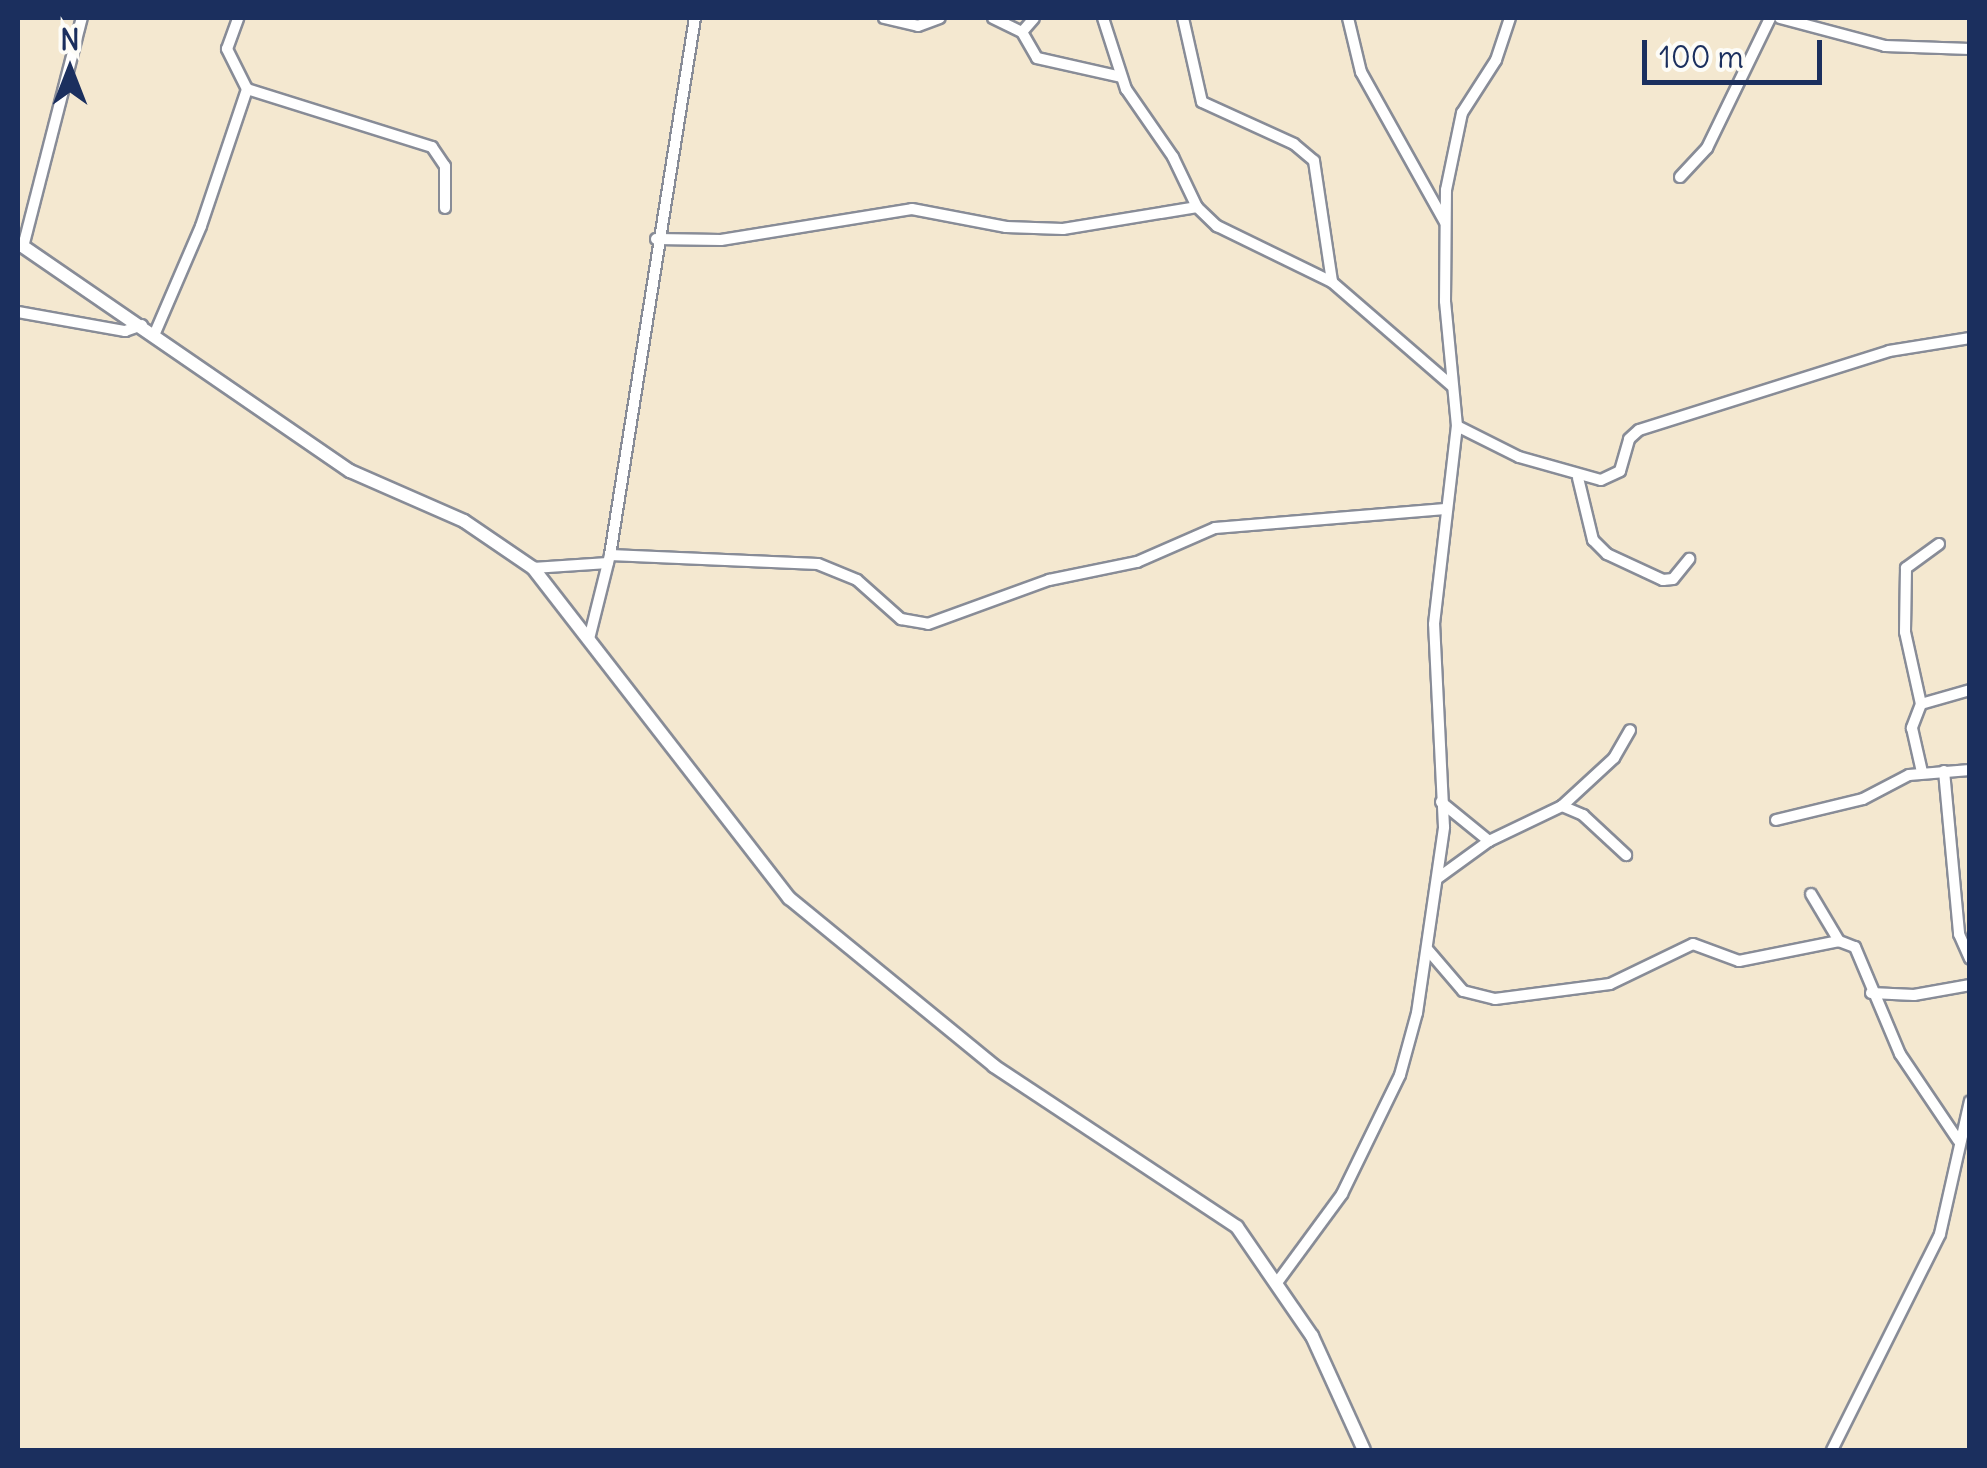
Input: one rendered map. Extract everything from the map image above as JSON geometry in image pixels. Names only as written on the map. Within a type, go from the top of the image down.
[{"type":"street","points":[[82,18],[20,245],[154,333],[350,471],[464,521],[533,568],[789,898],[994,1066],[1237,1227],[1312,1336],[1364,1450]]},
{"type":"street","points":[[154,333],[201,226],[247,89],[227,49],[238,18]]},
{"type":"street","points":[[589,638],[609,559],[656,239],[694,18]]},
{"type":"street","points":[[884,18],[918,26],[940,18]]},
{"type":"street","points":[[993,18],[1022,32],[1036,58],[1121,77]]},
{"type":"street","points":[[1022,32],[1034,18]]},
{"type":"street","points":[[1104,18],[1121,77],[1197,207],[1217,226],[1332,282],[1454,387]]},
{"type":"street","points":[[1182,18],[1202,102],[1294,144],[1314,160],[1332,282]]},
{"type":"street","points":[[1348,18],[1361,72],[1445,222]]},
{"type":"street","points":[[1276,1284],[1342,1194],[1400,1076],[1428,950],[1438,878],[1441,802],[1434,624],[1457,426],[1445,222],[1462,113],[1496,60],[1510,18]]},
{"type":"street","points":[[1680,177],[1707,148],[1770,18]]},
{"type":"street","points":[[1780,18],[1885,46],[1970,49]]},
{"type":"street","points":[[247,89],[432,147],[444,166],[445,208]]},
{"type":"street","points":[[656,239],[721,240],[912,209],[1028,229],[1197,207]]},
{"type":"street","points":[[18,312],[125,331],[142,325]]},
{"type":"street","points":[[1457,426],[1578,478],[1612,477],[1632,434],[1696,408],[1889,351],[1970,338]]},
{"type":"street","points":[[1578,478],[1594,540],[1608,554],[1662,580],[1673,580],[1689,558]]},
{"type":"street","points":[[533,568],[609,559],[818,564],[856,580],[901,619],[928,624],[1049,580],[1137,562],[1215,528],[1445,509]]},
{"type":"street","points":[[1922,772],[1912,728],[1921,704],[1903,617],[1904,576],[1912,560],[1940,544]]},
{"type":"street","points":[[1921,704],[1970,690]]},
{"type":"street","points":[[1438,878],[1489,842],[1562,806],[1614,758],[1630,730]]},
{"type":"street","points":[[1776,820],[1863,799],[1922,772],[1970,770]]},
{"type":"street","points":[[1944,771],[1959,934],[1970,958]]},
{"type":"street","points":[[1441,802],[1489,842]]},
{"type":"street","points":[[1562,806],[1583,814],[1626,855]]},
{"type":"street","points":[[1811,894],[1839,942],[1862,954],[1871,993],[1900,1054],[1958,1140]]},
{"type":"street","points":[[1428,950],[1463,991],[1496,999],[1610,984],[1693,944],[1739,962],[1839,942]]},
{"type":"street","points":[[1871,993],[1970,985]]},
{"type":"street","points":[[1832,1450],[1940,1234],[1970,1100]]}]
